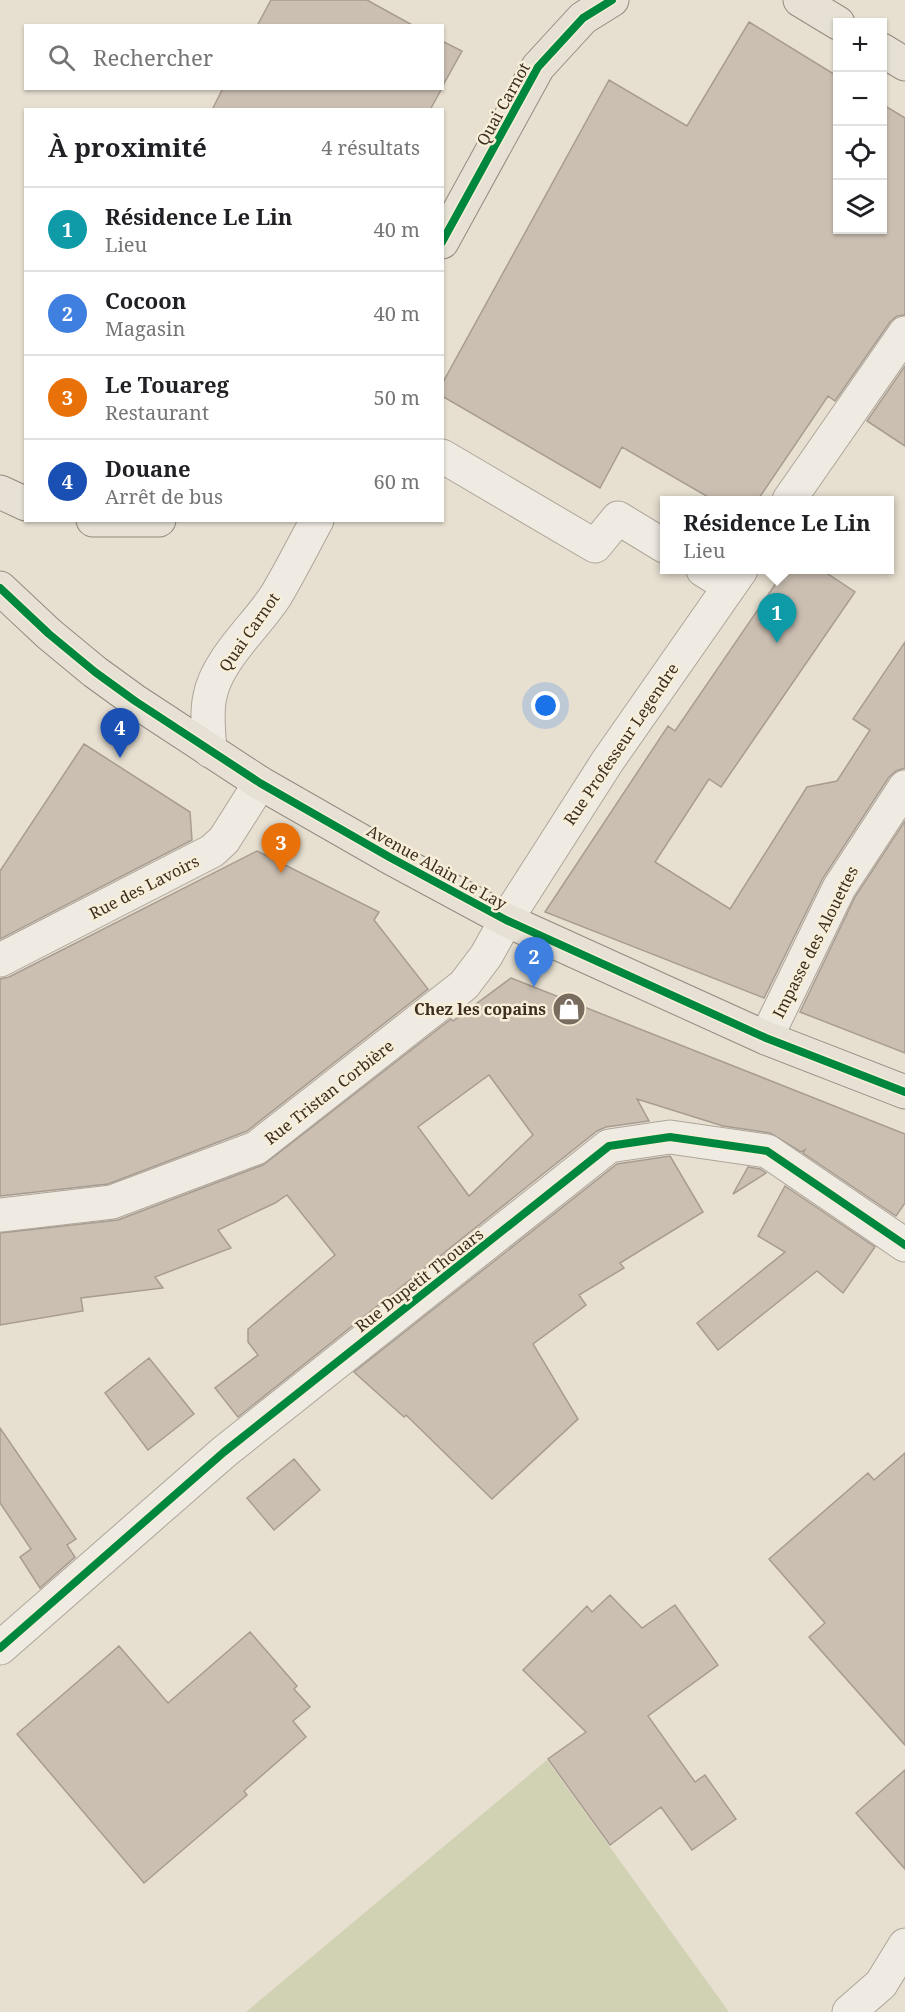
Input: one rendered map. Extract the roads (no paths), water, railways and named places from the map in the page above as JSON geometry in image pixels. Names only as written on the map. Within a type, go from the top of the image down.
[{"type":"main road","name":"Quai Carnot","points":[[444,238],[538,67],[583,18],[612,0]]},
{"type":"main road","points":[[800,0],[833,21]]},
{"type":"main road","points":[[887,53],[905,64]]},
{"type":"main road","points":[[0,492],[24,503]]},
{"type":"main road","name":"Avenue Alain Le Lay","points":[[0,588],[41,627],[95,672],[260,783],[391,858],[506,920],[765,1038],[905,1092]]},
{"type":"street","points":[[792,496],[905,333]]},
{"type":"street","points":[[444,457],[595,546],[618,518],[660,544]]},
{"type":"street","name":"Quai Carnot","points":[[210,751],[208,731],[213,685],[226,660],[275,597],[316,522]]},
{"type":"street","name":"Rue Professeur Legendre","points":[[506,920],[724,575]]},
{"type":"street","name":"Rue des Lavoirs","points":[[0,960],[212,852],[228,834],[260,783]]},
{"type":"street","name":"Impasse des Alouettes","points":[[765,1038],[839,888],[905,787]]},
{"type":"street","name":"Rue Tristan Corbière","points":[[0,1215],[112,1202],[256,1148],[464,985],[486,956],[506,920]]},
{"type":"street","name":"Rue Dupetit Thouars","points":[[0,1648],[224,1452],[609,1146],[670,1137],[767,1151],[905,1245]]},
{"type":"street","points":[[849,2012],[881,1984],[905,1945]]},
{"type":"place","name":"Résidence Le Lin","points":[[777,643]]},
{"type":"place","name":"Douane","points":[[120,758]]},
{"type":"place","name":"Le Touareg","points":[[281,873]]},
{"type":"place","name":"Cocoon","points":[[534,987]]},
{"type":"place","name":"Chez les copains","points":[[569,1009]]}]
